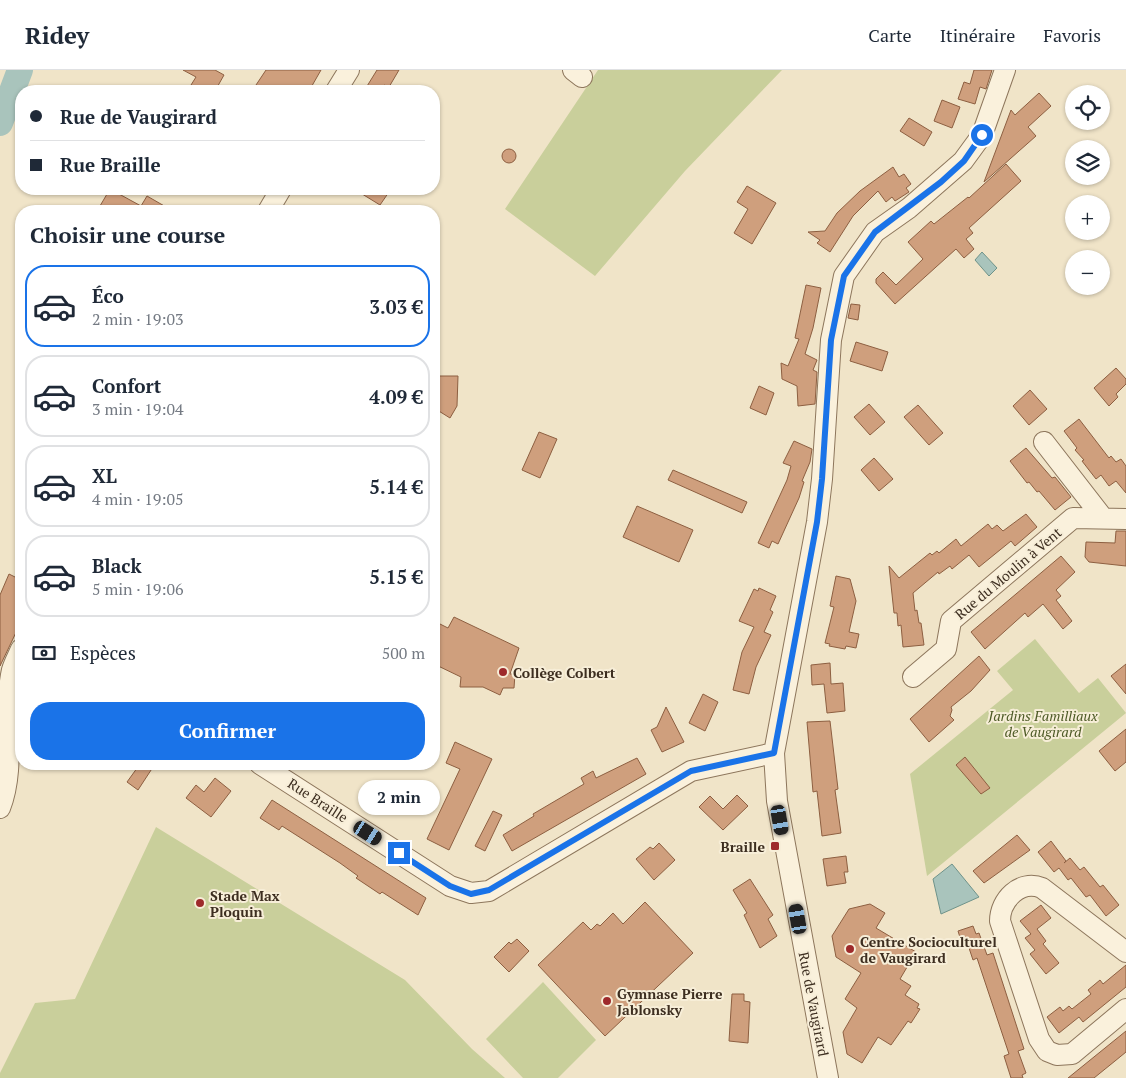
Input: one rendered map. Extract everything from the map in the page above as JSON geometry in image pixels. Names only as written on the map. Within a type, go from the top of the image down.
[{"type":"street","points":[[339,85],[348,70]]},
{"type":"street","name":"Rue de Vaugirard","points":[[828,1078],[779,811],[774,753],[817,522],[822,479],[831,340],[844,276],[875,232],[909,208],[964,161],[982,135],[1005,70]]},
{"type":"street","points":[[1044,442],[1103,518]]},
{"type":"street","name":"Rue du Moulin à Vent","points":[[913,677],[946,649],[951,621],[1073,518],[1126,519]]},
{"type":"street","points":[[0,808],[7,781],[11,676],[15,665]]},
{"type":"street","name":"Rue Braille","points":[[269,770],[450,886],[471,894],[489,890],[691,771],[774,753]]},
{"type":"street","points":[[1126,952],[1042,888],[1035,885],[1023,887],[1008,898],[1000,911],[1000,921],[1039,1039],[1048,1051],[1056,1056],[1072,1054],[1126,1009]]},
{"type":"green space","points":[[598,70],[782,70],[685,171],[595,276],[505,209]]},
{"type":"green space","name":"Jardins Familliaux de Vaugirard","points":[[1035,639],[1079,693],[1098,678],[1126,713],[927,876],[910,774],[1013,690],[997,671]]},
{"type":"green space","name":"Stade Max Ploquin","points":[[156,827],[405,980],[472,1049],[505,1078],[0,1078],[0,1073],[35,1003],[75,999]]},
{"type":"green space","points":[[543,982],[596,1040],[558,1078],[523,1078],[486,1039]]},
{"type":"water","points":[[982,252],[997,268],[989,276],[975,260]]},
{"type":"water","points":[[952,864],[979,897],[941,914],[933,879]]},
{"type":"building","points":[[183,70],[215,70],[224,75],[218,85],[191,85],[196,77]]},
{"type":"building","points":[[266,70],[321,70],[312,85],[256,85]]},
{"type":"building","points":[[377,70],[399,70],[390,85],[368,85]]},
{"type":"building","points":[[974,70],[992,70],[986,89],[980,87],[975,104],[958,99],[964,82],[970,84]]},
{"type":"building","points":[[1039,93],[1051,106],[1028,127],[1036,136],[984,182],[1011,110],[1015,115]]},
{"type":"building","points":[[942,100],[960,107],[952,128],[934,121]]},
{"type":"building","points":[[909,118],[932,132],[924,146],[900,131]]},
{"type":"building","points":[[509,149],[514,151],[516,156],[514,161],[509,163],[504,161],[502,156],[504,151]]},
{"type":"building","points":[[1006,164],[1021,181],[969,228],[973,233],[966,239],[974,249],[964,258],[956,249],[895,304],[876,283],[876,279],[883,272],[896,285],[923,259],[908,242],[931,221],[934,224],[969,198]]},
{"type":"building","points":[[893,167],[899,177],[904,174],[911,184],[906,188],[909,192],[895,201],[892,197],[886,202],[878,191],[853,216],[830,252],[817,243],[820,240],[808,232],[825,231],[837,213],[860,191]]},
{"type":"building","points":[[747,186],[776,203],[752,244],[734,233],[748,209],[737,202]]},
{"type":"building","points":[[106,195],[121,195],[139,205],[101,205]]},
{"type":"building","points":[[364,195],[387,195],[380,205]]},
{"type":"building","points":[[147,196],[163,205],[142,205]]},
{"type":"building","points":[[806,285],[821,288],[813,328],[805,354],[817,360],[813,370],[817,372],[815,404],[798,406],[797,386],[782,379],[781,363],[788,366],[799,339],[795,338]]},
{"type":"building","points":[[851,304],[860,305],[858,320],[848,318]]},
{"type":"building","points":[[856,342],[888,352],[882,371],[850,361]]},
{"type":"building","points":[[1116,368],[1126,379],[1126,384],[1116,394],[1118,397],[1109,406],[1094,388]]},
{"type":"building","points":[[440,376],[458,376],[457,406],[450,418],[440,412]]},
{"type":"building","points":[[759,386],[774,393],[766,415],[750,408]]},
{"type":"building","points":[[1030,390],[1047,409],[1029,425],[1013,406]]},
{"type":"building","points":[[869,404],[885,422],[870,435],[854,417]]},
{"type":"building","points":[[918,405],[943,433],[929,445],[904,417]]},
{"type":"building","points":[[1079,419],[1109,458],[1111,456],[1116,462],[1121,459],[1126,466],[1126,493],[1116,481],[1109,486],[1101,475],[1096,479],[1075,450],[1077,448],[1064,431]]},
{"type":"building","points":[[539,432],[557,439],[540,478],[522,470]]},
{"type":"building","points":[[794,441],[812,449],[810,462],[802,481],[804,482],[799,498],[778,544],[772,541],[769,548],[758,543],[787,480],[791,466],[783,463]]},
{"type":"building","points":[[1026,448],[1052,478],[1055,477],[1071,497],[1055,510],[1039,491],[1037,492],[1029,482],[1027,483],[1010,461]]},
{"type":"building","points":[[874,458],[893,479],[879,491],[861,470]]},
{"type":"building","points":[[673,470],[747,502],[742,513],[668,480]]},
{"type":"building","points":[[637,506],[693,530],[679,562],[623,537]]},
{"type":"building","points":[[1026,514],[1037,527],[1015,546],[1011,541],[979,567],[969,555],[952,569],[950,566],[939,574],[938,572],[913,593],[915,611],[917,610],[919,623],[921,623],[924,645],[903,647],[901,625],[898,626],[897,613],[894,613],[889,566],[899,578],[930,553],[932,555],[937,551],[939,553],[956,539],[961,546],[988,524],[992,529],[997,525],[1003,531]]},
{"type":"building","points":[[1116,531],[1126,531],[1126,566],[1089,562],[1085,557],[1086,542],[1115,543]]},
{"type":"building","points":[[1061,556],[1075,572],[1056,590],[1061,596],[1056,600],[1072,621],[1063,629],[1043,604],[1028,617],[1025,613],[985,649],[971,632]]},
{"type":"building","points":[[9,574],[15,577],[15,635],[0,666],[0,595]]},
{"type":"building","points":[[836,576],[850,579],[856,601],[849,632],[859,634],[856,648],[846,646],[845,649],[829,646],[830,644],[825,643],[834,607],[830,606]]},
{"type":"building","points":[[759,588],[776,596],[770,610],[773,612],[764,632],[771,635],[756,667],[749,694],[733,690],[742,652],[754,627],[739,621],[754,589],[758,591]]},
{"type":"building","points":[[454,617],[519,648],[510,674],[515,674],[514,688],[503,688],[500,695],[483,687],[460,687],[461,677],[440,667],[440,624],[448,628]]},
{"type":"building","points":[[979,656],[990,670],[971,691],[951,707],[950,716],[954,720],[929,742],[910,719]]},
{"type":"building","points":[[830,663],[831,684],[843,683],[845,711],[827,713],[824,684],[812,685],[811,665]]},
{"type":"building","points":[[1126,664],[1126,694],[1111,676]]},
{"type":"building","points":[[703,694],[718,702],[705,731],[689,723]]},
{"type":"building","points":[[666,707],[684,742],[662,752],[651,730],[657,727]]},
{"type":"building","points":[[830,721],[838,789],[835,790],[841,833],[822,836],[817,791],[813,792],[807,722]]},
{"type":"building","points":[[1126,729],[1126,762],[1115,771],[1099,751]]},
{"type":"building","points":[[455,742],[492,759],[449,850],[427,839],[460,769],[446,763]]},
{"type":"building","points":[[965,757],[990,788],[981,794],[956,765]]},
{"type":"building","points":[[637,758],[646,774],[512,851],[503,835],[534,816],[533,814],[584,784],[581,778],[593,771],[596,778]]},
{"type":"building","points":[[136,770],[151,770],[138,790],[127,782]]},
{"type":"building","points":[[215,778],[231,791],[211,817],[186,798],[196,785],[204,792]]},
{"type":"building","points":[[737,795],[748,806],[723,830],[699,807],[710,796],[723,809]]},
{"type":"building","points":[[272,800],[426,898],[418,915],[382,892],[380,894],[356,878],[358,876],[340,863],[282,826],[279,830],[260,818]]},
{"type":"building","points":[[493,811],[502,815],[485,851],[475,846]]},
{"type":"building","points":[[1017,835],[1030,850],[984,883],[973,871]]},
{"type":"building","points":[[1051,841],[1066,861],[1064,863],[1070,858],[1080,870],[1084,867],[1100,887],[1103,885],[1119,905],[1106,916],[1090,895],[1086,897],[1071,878],[1068,880],[1059,868],[1054,872],[1038,852]]},
{"type":"building","points":[[659,843],[675,860],[654,880],[636,859],[650,847],[653,849]]},
{"type":"building","points":[[846,856],[848,872],[844,872],[846,883],[827,886],[823,859]]},
{"type":"building","points":[[750,879],[773,915],[768,919],[777,936],[760,948],[744,915],[747,913],[733,890]]},
{"type":"building","name":"Gymnase Pierre Jablonsky","points":[[645,902],[693,953],[605,1036],[538,965],[583,922],[591,930],[597,924],[600,926],[613,913],[623,924]]},
{"type":"building","points":[[870,904],[885,913],[876,928],[916,952],[900,979],[911,986],[905,995],[919,1004],[917,1008],[920,1009],[911,1023],[908,1021],[891,1045],[878,1037],[862,1063],[847,1054],[843,1032],[857,1008],[845,999],[861,973],[836,957],[832,936],[849,909]]},
{"type":"building","points":[[1041,905],[1051,918],[1037,929],[1046,941],[1043,944],[1059,963],[1046,974],[1030,954],[1035,950],[1025,938],[1031,934],[1020,921]]},
{"type":"building","points":[[973,926],[976,934],[979,933],[987,955],[993,953],[1024,1049],[1018,1051],[1026,1073],[1022,1075],[1023,1078],[1011,1078],[1004,1056],[1009,1054],[977,958],[973,960],[968,945],[963,947],[958,931]]},
{"type":"building","points":[[517,939],[529,951],[509,972],[494,957],[509,942],[511,944]]},
{"type":"building","points":[[1126,965],[1126,987],[1083,1022],[1079,1017],[1059,1033],[1047,1017],[1060,1007],[1063,1011],[1069,1006],[1072,1009],[1091,994],[1088,990],[1100,980],[1103,984]]},
{"type":"building","points":[[732,994],[744,994],[744,1001],[750,1002],[748,1043],[729,1041]]},
{"type":"building","points":[[1126,1031],[1126,1052],[1115,1061],[1094,1078],[1068,1078]]},
{"type":"waterway","points":[[0,123],[20,70]]},
{"type":"place","name":"Collège Colbert","points":[[503,672]]},
{"type":"place","name":"Braille","points":[[775,846]]},
{"type":"place","name":"Stade Max Ploquin","points":[[200,903]]},
{"type":"place","name":"Centre Socioculturel de Vaugirard","points":[[850,949]]},
{"type":"place","name":"Gymnase Pierre Jablonsky","points":[[607,1001]]},
{"type":"route","points":[[399,853],[450,886],[471,894],[489,890],[691,771],[774,753],[817,522],[822,479],[831,340],[844,276],[875,232],[941,182],[964,161],[982,135]]}]
